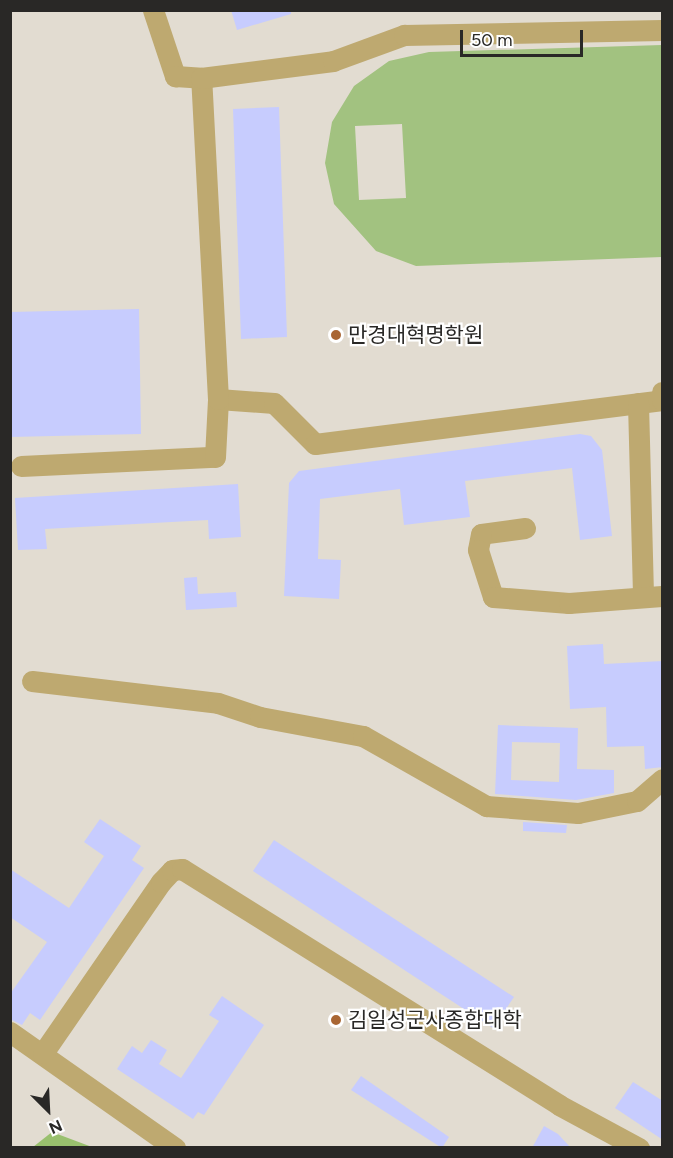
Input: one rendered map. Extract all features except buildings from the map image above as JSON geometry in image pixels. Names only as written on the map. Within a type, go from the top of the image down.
[{"type":"street","points":[[153,10],[175,76],[201,78],[333,61],[404,35],[663,30]]},
{"type":"street","points":[[21,466],[215,457],[218,399],[201,78]]},
{"type":"street","points":[[218,399],[274,403],[315,444],[662,400],[663,392]]},
{"type":"street","points":[[525,528],[481,534],[478,550],[493,597],[569,603],[653,596],[638,403]]},
{"type":"street","points":[[32,681],[218,703],[260,717],[363,736],[486,806],[578,813],[637,801],[663,779]]},
{"type":"street","points":[[43,1053],[161,882],[172,870],[182,868],[559,1105],[639,1148]]},
{"type":"street","points":[[10,1032],[175,1148]]},
{"type":"shaded area","name":"만경대혁명학원","points":[[10,11],[662,11],[662,1147],[11,1147]]},
{"type":"green space","points":[[662,45],[662,257],[416,266],[376,251],[334,204],[325,163],[332,122],[354,86],[389,61],[429,52]],"holes":[[[402,124],[406,198],[359,200],[355,126]]]},
{"type":"green space","points":[[52,1132],[92,1147],[33,1147]]},
{"type":"place","name":"만경대혁명학원","points":[[336,335]]},
{"type":"place","name":"김일성군사종합대학","points":[[336,1020]]}]
